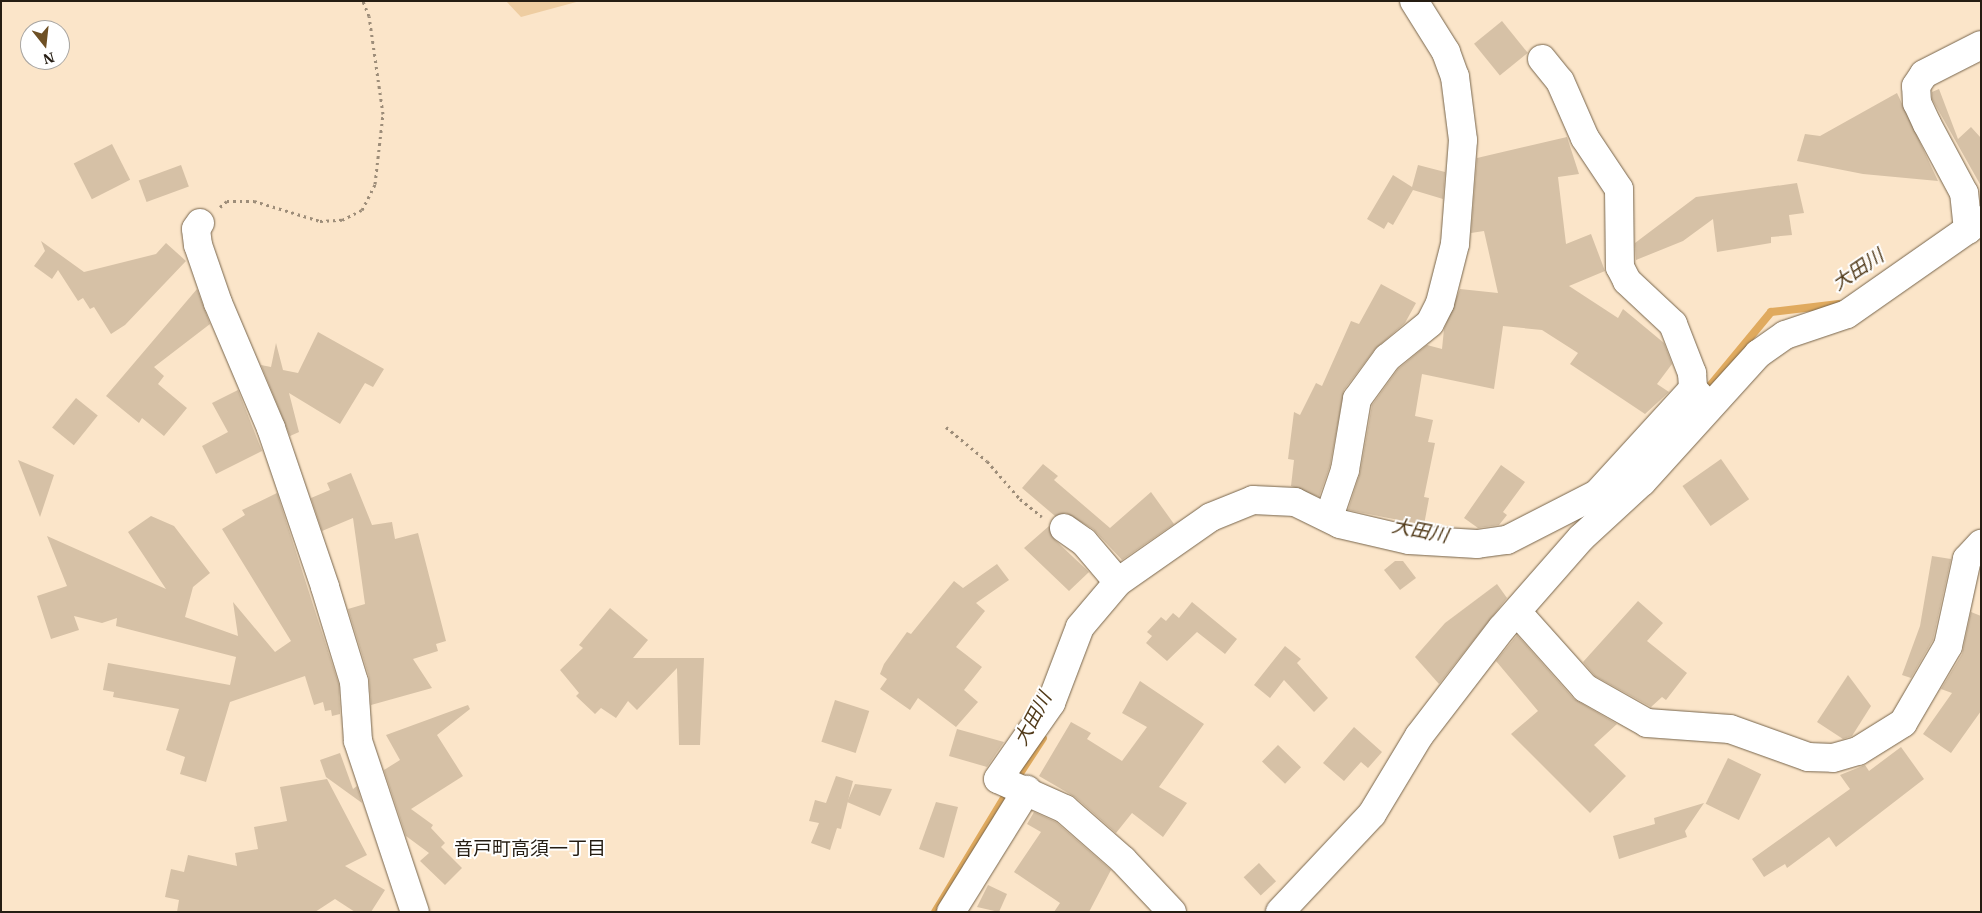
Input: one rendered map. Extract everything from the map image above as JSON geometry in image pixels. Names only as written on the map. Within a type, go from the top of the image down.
[{"type":"street","points":[[1329,517],[1345,470],[1357,399],[1387,358],[1430,323],[1440,303],[1454,244],[1463,140],[1455,78],[1446,52],[1414,1]]},
{"type":"street","points":[[1172,912],[1123,860],[1065,809],[1027,790],[998,779],[1051,702],[1080,627],[1118,582],[1211,517],[1253,500],[1295,502],[1340,524],[1409,540],[1477,544],[1507,540],[1597,494],[1701,398],[1758,354],[1785,335],[1847,314],[1974,225],[1964,193],[1927,124],[1918,103],[1916,86],[1924,74],[1981,45]]},
{"type":"street","points":[[1542,59],[1560,81],[1585,138],[1619,190],[1620,267],[1627,281],[1673,324],[1701,398]]},
{"type":"street","points":[[200,222],[196,229],[198,245],[215,295],[271,428],[328,596],[354,682],[358,741],[415,912]]},
{"type":"street","points":[[1280,912],[1372,814],[1419,736],[1581,538],[1642,482],[1701,398]]},
{"type":"street","points":[[1064,528],[1084,542],[1118,582]]},
{"type":"street","points":[[1518,614],[1586,688],[1647,723],[1730,729],[1808,757],[1833,758],[1858,751],[1903,723],[1948,646],[1967,559],[1981,544]]},
{"type":"street","points":[[951,912],[1027,790]]},
{"type":"path","points":[[200,222],[227,201],[254,201],[320,221],[342,220],[362,210],[375,184],[383,114],[369,16],[363,1]]},
{"type":"path","points":[[946,427],[1002,476],[1020,499],[1048,522],[1064,528]]},
{"type":"shaded area","points":[[506,1],[580,1],[521,17]]},
{"type":"building","points":[[1502,21],[1528,53],[1500,76],[1474,44]]},
{"type":"building","points":[[1939,89],[1958,139],[1971,127],[1981,138],[1981,186],[1932,99],[1932,92]]},
{"type":"building","points":[[1897,93],[1938,181],[1863,174],[1797,161],[1805,134],[1820,136]]},
{"type":"building","points":[[1567,137],[1579,174],[1558,177],[1566,244],[1591,234],[1605,271],[1569,286],[1618,318],[1623,309],[1664,343],[1672,364],[1657,384],[1669,392],[1645,414],[1570,364],[1578,353],[1542,330],[1503,326],[1494,389],[1422,374],[1415,416],[1433,420],[1428,442],[1435,443],[1424,497],[1429,498],[1424,525],[1348,510],[1360,473],[1372,405],[1398,369],[1427,345],[1442,349],[1444,329],[1460,289],[1498,293],[1484,231],[1471,233],[1477,158]]},
{"type":"building","points":[[112,144],[130,180],[92,199],[74,164]]},
{"type":"building","points":[[181,165],[189,187],[147,202],[139,180]]},
{"type":"building","points":[[1418,165],[1445,172],[1443,199],[1413,190],[1393,225],[1388,222],[1384,229],[1367,219],[1393,175],[1412,187]]},
{"type":"building","points":[[1797,183],[1804,213],[1789,215],[1792,235],[1771,237],[1771,243],[1717,252],[1713,219],[1683,241],[1636,260],[1635,243],[1696,197]]},
{"type":"building","points":[[41,241],[84,272],[156,254],[166,243],[186,261],[125,325],[111,334],[94,307],[90,309],[83,298],[78,301],[58,270],[52,279],[34,266],[45,251]]},
{"type":"building","points":[[1381,284],[1416,303],[1405,323],[1375,349],[1344,390],[1330,466],[1319,497],[1291,486],[1294,460],[1288,459],[1294,412],[1300,415],[1316,383],[1322,386],[1351,321],[1359,324]]},
{"type":"building","points":[[197,289],[210,324],[154,367],[164,376],[158,384],[187,408],[164,436],[142,418],[139,423],[106,396]]},
{"type":"building","points":[[318,332],[384,369],[373,387],[365,383],[340,424],[289,393],[299,432],[290,436],[261,365],[271,367],[276,343],[283,370],[298,373]]},
{"type":"building","points":[[238,390],[262,451],[216,474],[202,446],[228,432],[212,403]]},
{"type":"building","points":[[76,398],[98,416],[74,445],[52,428]]},
{"type":"building","points":[[1721,459],[1749,499],[1711,526],[1682,486]]},
{"type":"building","points":[[18,460],[54,475],[40,517]]},
{"type":"building","points":[[1043,464],[1058,476],[1054,480],[1110,528],[1151,492],[1174,524],[1122,560],[1093,529],[1066,513],[1055,516],[1022,488]]},
{"type":"building","points":[[1501,465],[1525,482],[1503,512],[1507,515],[1499,525],[1478,528],[1464,518]]},
{"type":"building","points":[[351,473],[372,525],[392,522],[395,539],[418,533],[446,641],[436,644],[438,651],[413,659],[432,688],[371,705],[369,677],[348,609],[365,604],[353,518],[322,531],[311,498],[330,490],[327,483]]},
{"type":"building","points":[[277,493],[339,685],[340,714],[332,716],[331,710],[325,711],[323,702],[314,705],[305,676],[230,702],[206,782],[180,774],[185,757],[166,750],[179,709],[113,697],[114,692],[103,690],[108,663],[230,685],[236,657],[116,626],[117,618],[102,623],[74,616],[79,630],[51,639],[37,596],[67,586],[47,536],[166,589],[128,532],[151,516],[174,526],[210,573],[193,587],[185,617],[238,636],[233,602],[275,652],[291,641],[222,529],[245,515],[242,510]]},
{"type":"building","points":[[1049,526],[1055,540],[1089,572],[1069,591],[1024,548]]},
{"type":"building","points":[[1932,556],[1951,559],[1933,640],[1911,678],[1902,675],[1920,626]]},
{"type":"building","points":[[1395,561],[1403,561],[1416,578],[1400,590],[1384,570]]},
{"type":"building","points":[[997,564],[1009,580],[976,603],[985,611],[956,647],[982,667],[964,690],[978,702],[956,727],[918,698],[910,710],[880,689],[887,679],[880,674],[884,664],[907,632],[911,634],[954,581],[963,588]]},
{"type":"building","points":[[1497,584],[1507,598],[1439,684],[1415,657],[1445,623]]},
{"type":"building","points":[[1638,601],[1663,623],[1647,641],[1687,673],[1666,700],[1662,697],[1651,707],[1595,676],[1583,662]]},
{"type":"building","points":[[1192,602],[1237,639],[1225,654],[1197,632],[1167,661],[1146,643],[1152,636],[1147,632],[1161,617],[1166,621],[1173,613],[1179,618]]},
{"type":"building","points":[[610,608],[648,640],[633,658],[704,658],[700,745],[679,745],[677,668],[637,710],[628,701],[616,718],[601,708],[595,714],[576,696],[579,693],[560,670],[583,648],[579,645]]},
{"type":"building","points":[[1971,612],[1981,616],[1981,711],[1951,753],[1923,734],[1952,693],[1941,689],[1962,654]]},
{"type":"building","points":[[1517,635],[1574,699],[1617,724],[1594,745],[1626,776],[1590,813],[1511,734],[1538,711],[1496,661]]},
{"type":"building","points":[[1285,646],[1301,659],[1297,663],[1328,698],[1314,712],[1284,680],[1270,698],[1254,685]]},
{"type":"building","points":[[1848,675],[1871,706],[1852,736],[1843,739],[1817,722]]},
{"type":"building","points":[[1140,681],[1204,724],[1159,787],[1187,803],[1163,837],[1132,813],[1116,833],[1075,797],[1039,776],[1071,722],[1091,733],[1087,739],[1122,761],[1147,727],[1122,713]]},
{"type":"building","points":[[835,700],[869,711],[856,753],[821,742]]},
{"type":"building","points":[[468,705],[470,709],[437,735],[463,776],[411,809],[433,825],[431,828],[445,843],[441,847],[462,868],[445,885],[420,861],[429,853],[406,836],[384,770],[400,760],[386,735]]},
{"type":"building","points":[[1354,727],[1382,752],[1368,768],[1361,762],[1344,781],[1323,763]]},
{"type":"building","points":[[957,729],[1004,742],[987,767],[949,756]]},
{"type":"building","points":[[1278,745],[1301,767],[1285,784],[1262,762]]},
{"type":"building","points":[[1901,747],[1924,779],[1836,847],[1829,837],[1787,868],[1785,864],[1764,877],[1752,859],[1850,789],[1840,775],[1865,765],[1869,771]]},
{"type":"building","points":[[340,753],[353,789],[357,786],[362,803],[326,777],[320,760]]},
{"type":"building","points":[[1728,758],[1761,774],[1739,820],[1706,804]]},
{"type":"building","points":[[836,776],[853,781],[841,829],[837,828],[830,850],[811,843],[819,823],[809,821],[815,800],[826,803]]},
{"type":"building","points":[[327,779],[367,855],[345,866],[385,890],[371,912],[355,912],[335,899],[315,912],[177,912],[179,900],[165,897],[171,869],[184,872],[188,855],[237,866],[235,853],[258,849],[254,827],[287,821],[280,787]]},
{"type":"building","points":[[855,784],[892,789],[880,816],[847,802]]},
{"type":"building","points":[[936,802],[958,807],[944,858],[919,849]]},
{"type":"building","points":[[1704,803],[1685,831],[1687,837],[1619,859],[1613,836],[1655,824],[1654,818]]},
{"type":"building","points":[[1034,812],[1056,822],[1111,870],[1089,912],[1054,912],[1060,903],[1014,872],[1041,832],[1027,824]]},
{"type":"building","points":[[1259,863],[1276,881],[1261,896],[1244,877]]},
{"type":"building","points":[[988,885],[1007,894],[999,912],[977,907]]},
{"type":"waterway","name":"大田川","points":[[1704,393],[1771,312],[1839,304]]},
{"type":"waterway","name":"大田川","points":[[1015,781],[1043,738]]},
{"type":"waterway","name":"大田川","points":[[935,912],[1009,790]]},
{"type":"district","name":"音戸町高須一丁目","points":[[530,849]]}]
